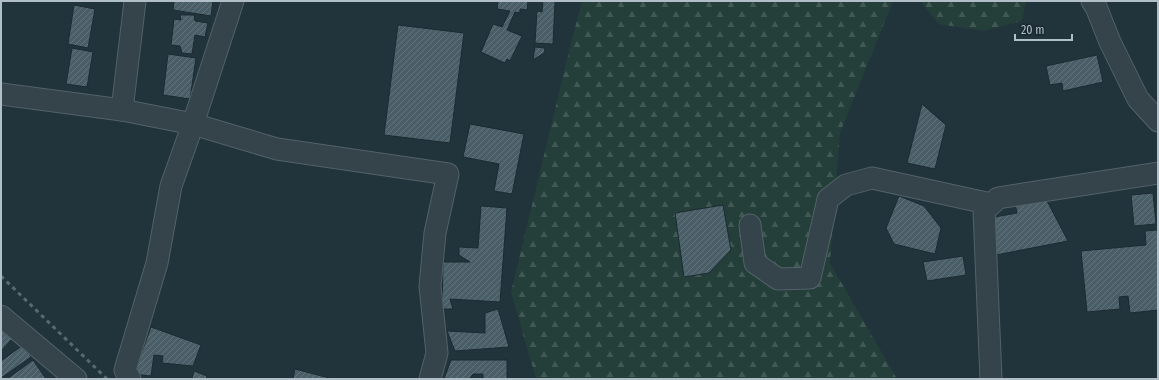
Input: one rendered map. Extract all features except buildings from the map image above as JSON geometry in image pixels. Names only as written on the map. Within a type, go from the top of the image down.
[{"type":"street","points":[[122,110],[135,1]]},
{"type":"street","points":[[130,379],[125,370],[157,263],[171,186],[233,1]]},
{"type":"street","points":[[1092,1],[1138,99],[1158,121]]},
{"type":"street","points":[[1,94],[122,110],[193,124],[276,149],[448,174],[435,233],[430,286],[436,353],[430,379]]},
{"type":"street","points":[[990,379],[984,211],[998,198],[1158,173]]},
{"type":"street","points":[[750,225],[755,263],[778,279],[810,278],[828,199],[846,185],[872,178],[992,204]]},
{"type":"street","points":[[1,316],[76,379]]},
{"type":"green space","points":[[582,1],[893,1],[840,133],[830,263],[897,379],[536,379],[511,292]]},
{"type":"green space","points":[[921,1],[1026,1],[1022,21],[984,31],[938,24]]},
{"type":"railway","points":[[1,276],[107,379]]}]
